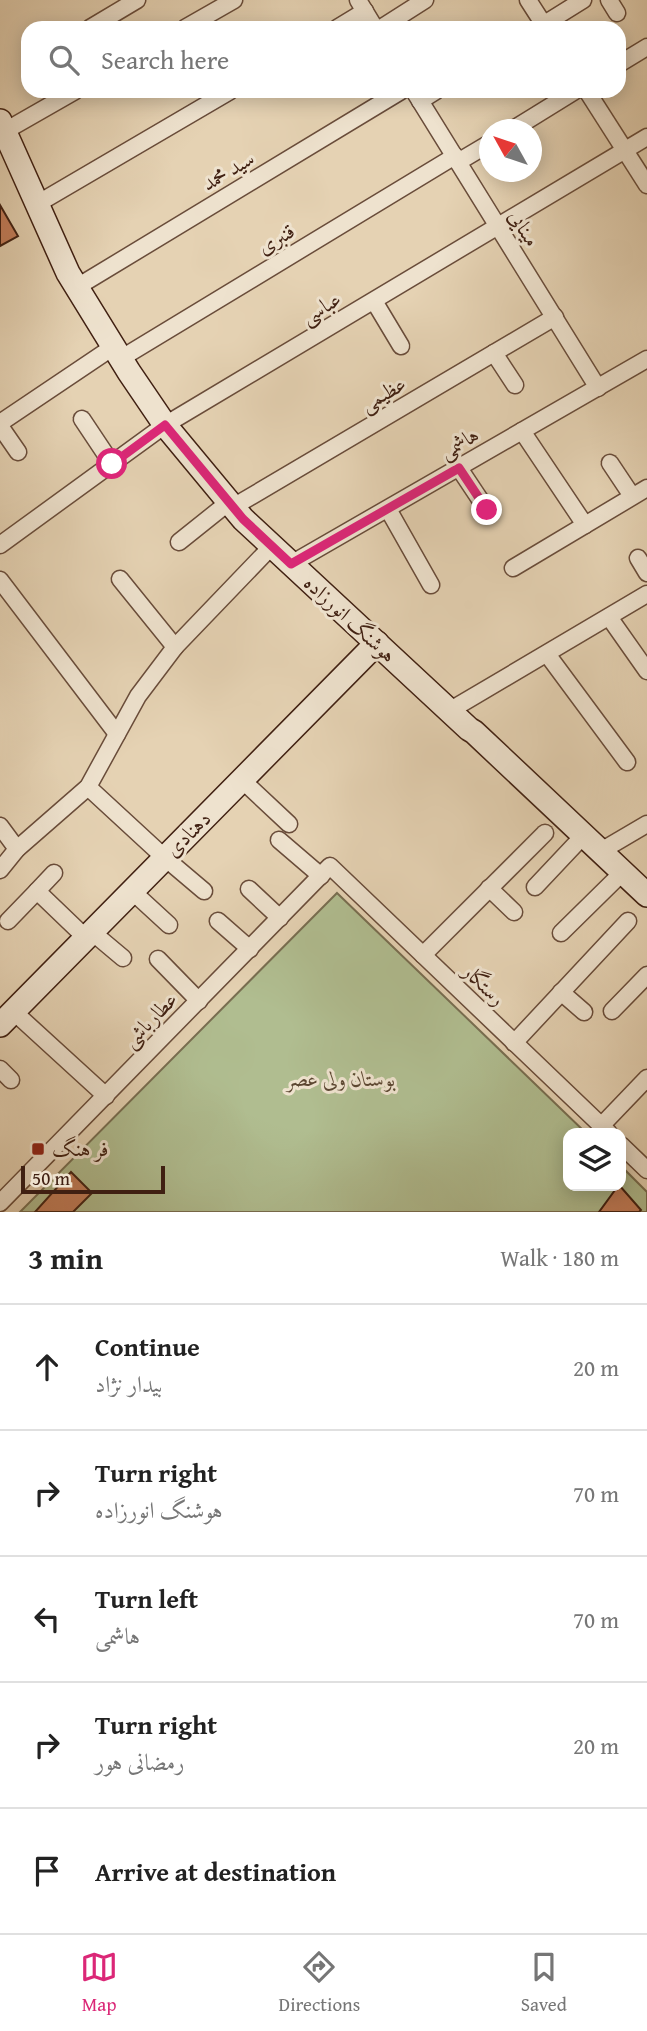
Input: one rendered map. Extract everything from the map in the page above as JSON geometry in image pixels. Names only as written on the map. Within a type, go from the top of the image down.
[{"type":"main road","name":"هوشنگ انورزاده","points":[[2,126],[76,287],[165,425],[231,505],[647,895]]},
{"type":"main road","name":"دهنادی","points":[[7,1018],[377,643]]},
{"type":"street","points":[[102,21],[137,0]]},
{"type":"street","points":[[197,21],[234,0]]},
{"type":"street","points":[[390,21],[425,0]]},
{"type":"street","points":[[528,0],[539,21]]},
{"type":"street","points":[[551,21],[583,0]]},
{"type":"street","points":[[345,21],[362,6],[373,21]]},
{"type":"street","points":[[626,60],[647,47]]},
{"type":"street","points":[[2,126],[60,98]]},
{"type":"street","points":[[37,204],[218,98]]},
{"type":"street","name":"سید محمد","points":[[76,287],[389,98]]},
{"type":"street","name":"مینایی","points":[[418,98],[598,388]]},
{"type":"street","points":[[530,119],[564,98]]},
{"type":"street","points":[[592,98],[647,185]]},
{"type":"street","name":"عباسی","points":[[0,545],[165,425],[647,138]]},
{"type":"street","name":"قنبری","points":[[0,424],[117,353],[479,148]]},
{"type":"street","points":[[374,300],[401,346]]},
{"type":"street","name":"عظیمی","points":[[179,542],[231,505],[555,317]]},
{"type":"street","points":[[494,353],[515,385]]},
{"type":"street","name":"هاشمی","points":[[291,564],[647,359]]},
{"type":"street","points":[[82,419],[112,464]]},
{"type":"street","points":[[0,424],[18,452]]},
{"type":"street","points":[[522,431],[585,525]]},
{"type":"street","points":[[610,463],[632,496]]},
{"type":"street","points":[[459,468],[487,510]]},
{"type":"street","points":[[513,568],[647,488]]},
{"type":"street","points":[[387,509],[431,585]]},
{"type":"street","points":[[0,870],[17,849],[88,786],[138,696],[175,647],[272,546]]},
{"type":"street","points":[[638,558],[647,573]]},
{"type":"street","points":[[120,579],[175,647]]},
{"type":"street","points":[[0,580],[120,729]]},
{"type":"street","points":[[449,710],[647,594]]},
{"type":"street","points":[[609,617],[647,671]]},
{"type":"street","points":[[547,654],[626,762]]},
{"type":"street","points":[[242,780],[289,824]]},
{"type":"street","points":[[88,786],[204,891]]},
{"type":"street","points":[[601,851],[647,824]]},
{"type":"street","points":[[0,826],[17,849]]},
{"type":"street","points":[[422,955],[545,833]]},
{"type":"street","points":[[535,887],[584,835]]},
{"type":"street","name":"رستگار","points":[[279,840],[326,871],[422,955],[603,1128]]},
{"type":"street","name":"عطارباشی","points":[[0,1203],[326,871]]},
{"type":"street","points":[[561,933],[623,872]]},
{"type":"street","points":[[8,921],[54,873]]},
{"type":"street","points":[[489,888],[514,912]]},
{"type":"street","points":[[249,889],[280,918]]},
{"type":"street","points":[[37,891],[89,935],[123,958]]},
{"type":"street","points":[[132,891],[169,925]]},
{"type":"street","points":[[218,921],[250,949]]},
{"type":"street","points":[[514,1043],[628,921]]},
{"type":"street","points":[[158,959],[199,1001]]},
{"type":"street","points":[[612,1012],[647,975]]},
{"type":"street","points":[[561,992],[584,1012]]},
{"type":"street","points":[[7,1018],[106,1096]]},
{"type":"street","points":[[607,1128],[647,1078]]},
{"type":"street","points":[[626,1149],[647,1170]]},
{"type":"green space","name":"بوستان ولی عصر","points":[[337,893],[581,1128],[563,1128],[563,1191],[626,1191],[626,1171],[647,1192],[647,1212],[20,1212]]},
{"type":"building","points":[[0,205],[18,236],[0,246]]},
{"type":"building","points":[[71,1172],[92,1193],[73,1212],[35,1212]]},
{"type":"building","points":[[614,1191],[624,1191],[641,1210],[639,1212],[599,1212]]},
{"type":"place","name":"فر هنگ","points":[[38,1149]]},
{"type":"route","points":[[112,464],[165,425],[243,519],[291,564],[459,468],[487,510]]}]
